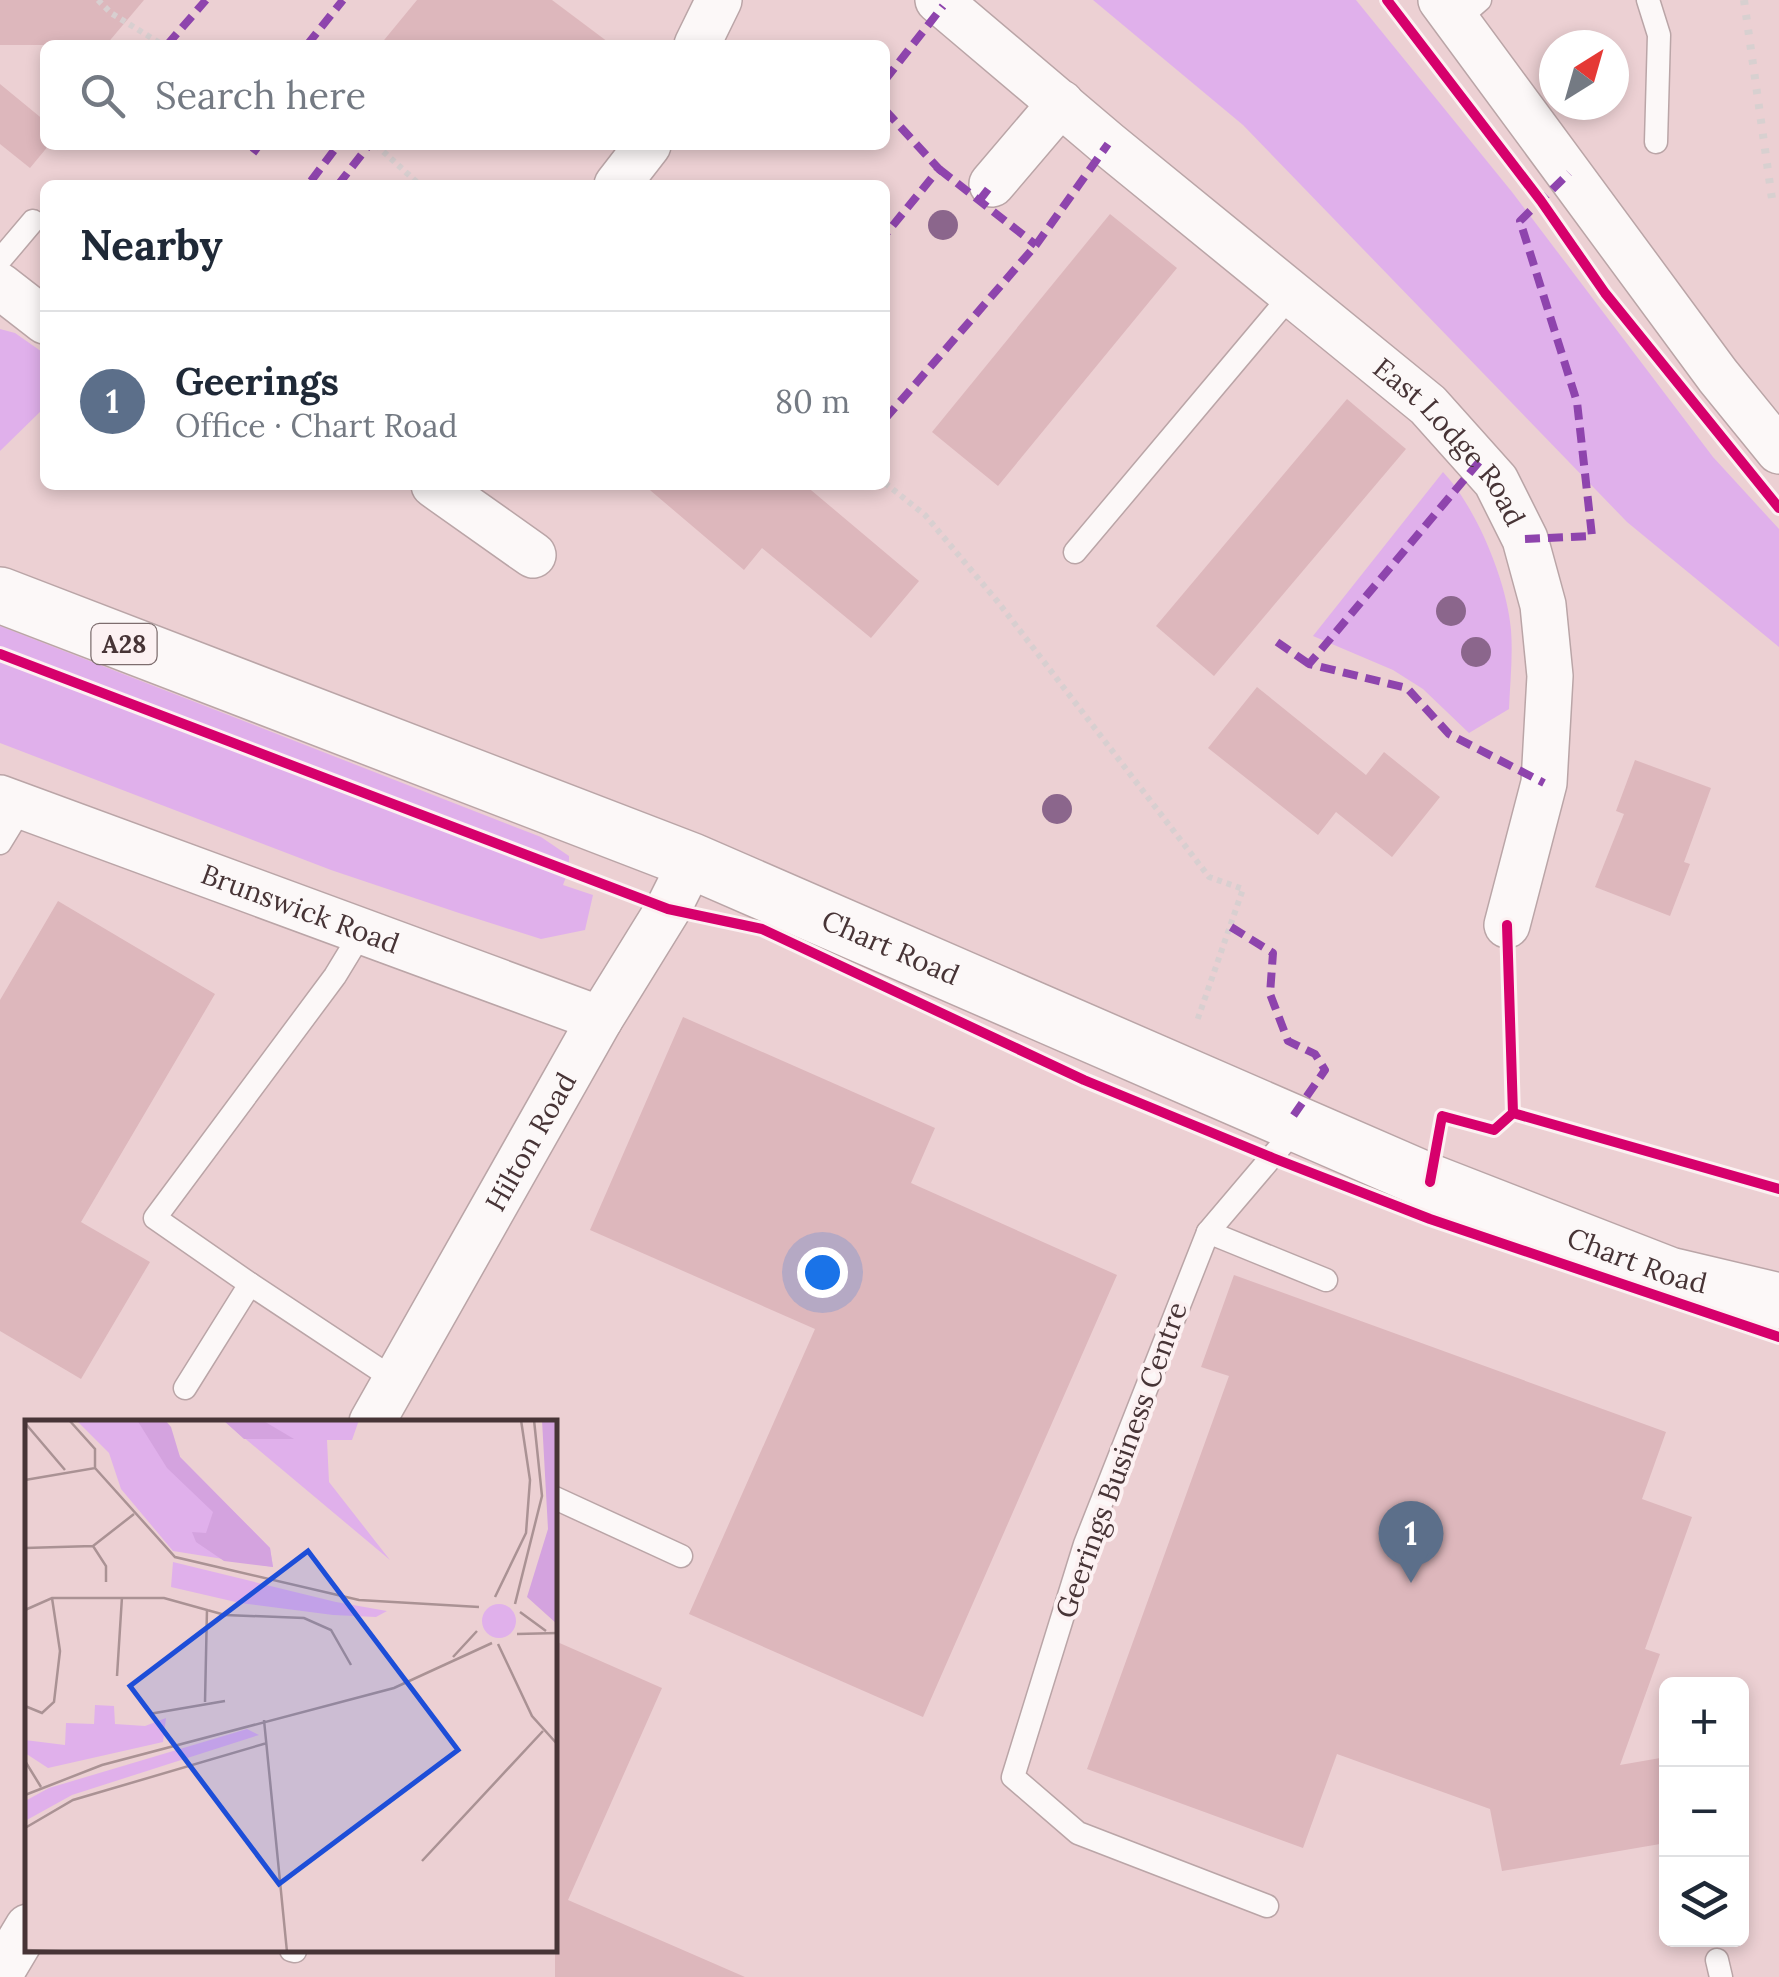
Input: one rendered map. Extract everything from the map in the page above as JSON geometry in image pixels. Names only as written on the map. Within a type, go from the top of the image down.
[{"type":"main road","name":"Chart Road","points":[[0,595],[692,861],[1430,1182],[1669,1275],[1779,1301]]},
{"type":"street","points":[[699,40],[719,0]]},
{"type":"street","name":"East Lodge Road","points":[[938,0],[1428,405],[1496,481],[1524,539],[1543,605],[1549,694],[1544,783],[1507,925]]},
{"type":"street","points":[[1459,7],[1718,376],[1779,452]]},
{"type":"street","points":[[992,184],[1061,104]]},
{"type":"street","points":[[621,180],[644,150]]},
{"type":"street","points":[[0,286],[40,317]]},
{"type":"street","points":[[441,490],[534,555]]},
{"type":"street","name":"Brunswick Road","points":[[7,816],[363,930],[600,1020]]},
{"type":"street","name":"Hilton Road","points":[[383,1410],[692,861]]},
{"type":"street","points":[[0,1973],[25,1932]]},
{"type":"lane","points":[[1648,0],[1660,35],[1656,142]]},
{"type":"lane","points":[[0,260],[33,220]]},
{"type":"lane","points":[[1075,552],[1292,294]]},
{"type":"lane","points":[[363,930],[335,976],[154,1218],[250,1284],[383,1410]]},
{"type":"lane","name":"Geerings Business Centre","points":[[1267,1906],[1078,1833],[1013,1777],[1084,1544],[1208,1232],[1298,1126]]},
{"type":"lane","points":[[1208,1232],[1326,1280]]},
{"type":"lane","points":[[185,1388],[250,1284]]},
{"type":"lane","points":[[558,1499],[680,1556]]},
{"type":"lane","points":[[0,1973],[11,1977]]},
{"type":"path","points":[[98,0],[157,40]]},
{"type":"path","points":[[382,150],[414,180]]},
{"type":"path","points":[[890,487],[925,514],[998,602],[1209,878],[1243,889],[1196,1022],[1171,1071]]},
{"type":"shaded area","points":[[1093,0],[1356,0],[1512,192],[1713,457],[1779,529],[1779,647],[1627,522],[1243,125]]},
{"type":"shaded area","points":[[0,329],[15,333],[40,350],[40,412],[0,451]]},
{"type":"shaded area","points":[[1443,472],[1467,505],[1488,546],[1511,630],[1509,709],[1469,733],[1423,689],[1393,670],[1313,636]]},
{"type":"shaded area","points":[[0,626],[541,837],[569,856],[563,885],[593,895],[585,930],[541,939],[459,913],[331,870],[0,743]]},
{"type":"building","points":[[0,0],[144,0],[110,40],[40,40],[40,45],[0,45]]},
{"type":"building","points":[[417,0],[552,0],[605,40],[384,40]]},
{"type":"building","points":[[0,84],[40,117],[40,150],[45,150],[30,168],[0,144]]},
{"type":"building","points":[[1110,214],[1177,268],[998,486],[932,432]]},
{"type":"building","points":[[1347,399],[1406,449],[1214,676],[1156,626]]},
{"type":"building","points":[[650,490],[811,490],[919,581],[871,638],[762,548],[744,570]]},
{"type":"building","points":[[1257,687],[1366,775],[1384,752],[1440,797],[1392,857],[1336,812],[1318,835],[1208,748]]},
{"type":"building","points":[[1635,760],[1711,788],[1684,862],[1690,864],[1670,916],[1595,887],[1624,814],[1616,811]]},
{"type":"building","points":[[58,901],[215,994],[81,1222],[150,1262],[81,1379],[0,1331],[0,1000]]},
{"type":"building","points":[[683,1017],[935,1128],[911,1183],[1117,1275],[923,1717],[689,1614],[815,1329],[590,1230]]},
{"type":"building","points":[[1234,1275],[1666,1432],[1642,1499],[1692,1517],[1645,1649],[1660,1654],[1620,1765],[1659,1758],[1659,1844],[1502,1871],[1490,1809],[1337,1754],[1303,1848],[1087,1769],[1229,1376],[1201,1367]]},
{"type":"building","points":[[558,1642],[662,1688],[568,1900],[745,1977],[555,1977]]},
{"type":"railway","points":[[1744,0],[1772,199]]},
{"type":"marked path","points":[[171,40],[206,0]]},
{"type":"marked path","points":[[311,40],[343,0]]},
{"type":"marked path","points":[[890,74],[943,6]]},
{"type":"marked path","points":[[890,115],[939,169],[890,229]]},
{"type":"marked path","points":[[890,413],[1036,245],[1108,144]]},
{"type":"marked path","points":[[312,180],[334,150]]},
{"type":"marked path","points":[[342,180],[365,150]]},
{"type":"marked path","points":[[939,169],[1036,245]]},
{"type":"marked path","points":[[1525,539],[1592,536],[1577,402],[1520,221],[1569,173]]},
{"type":"marked path","points":[[979,201],[992,184]]},
{"type":"marked path","points":[[1479,462],[1309,664],[1407,688],[1449,734],[1544,783]]},
{"type":"marked path","points":[[1277,642],[1309,664]]},
{"type":"marked path","points":[[1231,927],[1273,953],[1270,994],[1288,1041],[1315,1054],[1325,1070],[1289,1122]]},
{"type":"cycle path","points":[[1387,0],[1541,201],[1605,293],[1779,508]]},
{"type":"cycle path","points":[[0,654],[668,909],[762,929],[1084,1080],[1273,1158],[1430,1219],[1779,1337]]},
{"type":"cycle path","points":[[1430,1182],[1442,1116],[1494,1130],[1513,1113],[1507,925]]},
{"type":"cycle path","points":[[1513,1113],[1779,1189]]},
{"type":"place","name":"Geerings","points":[[1411,1583]]}]
